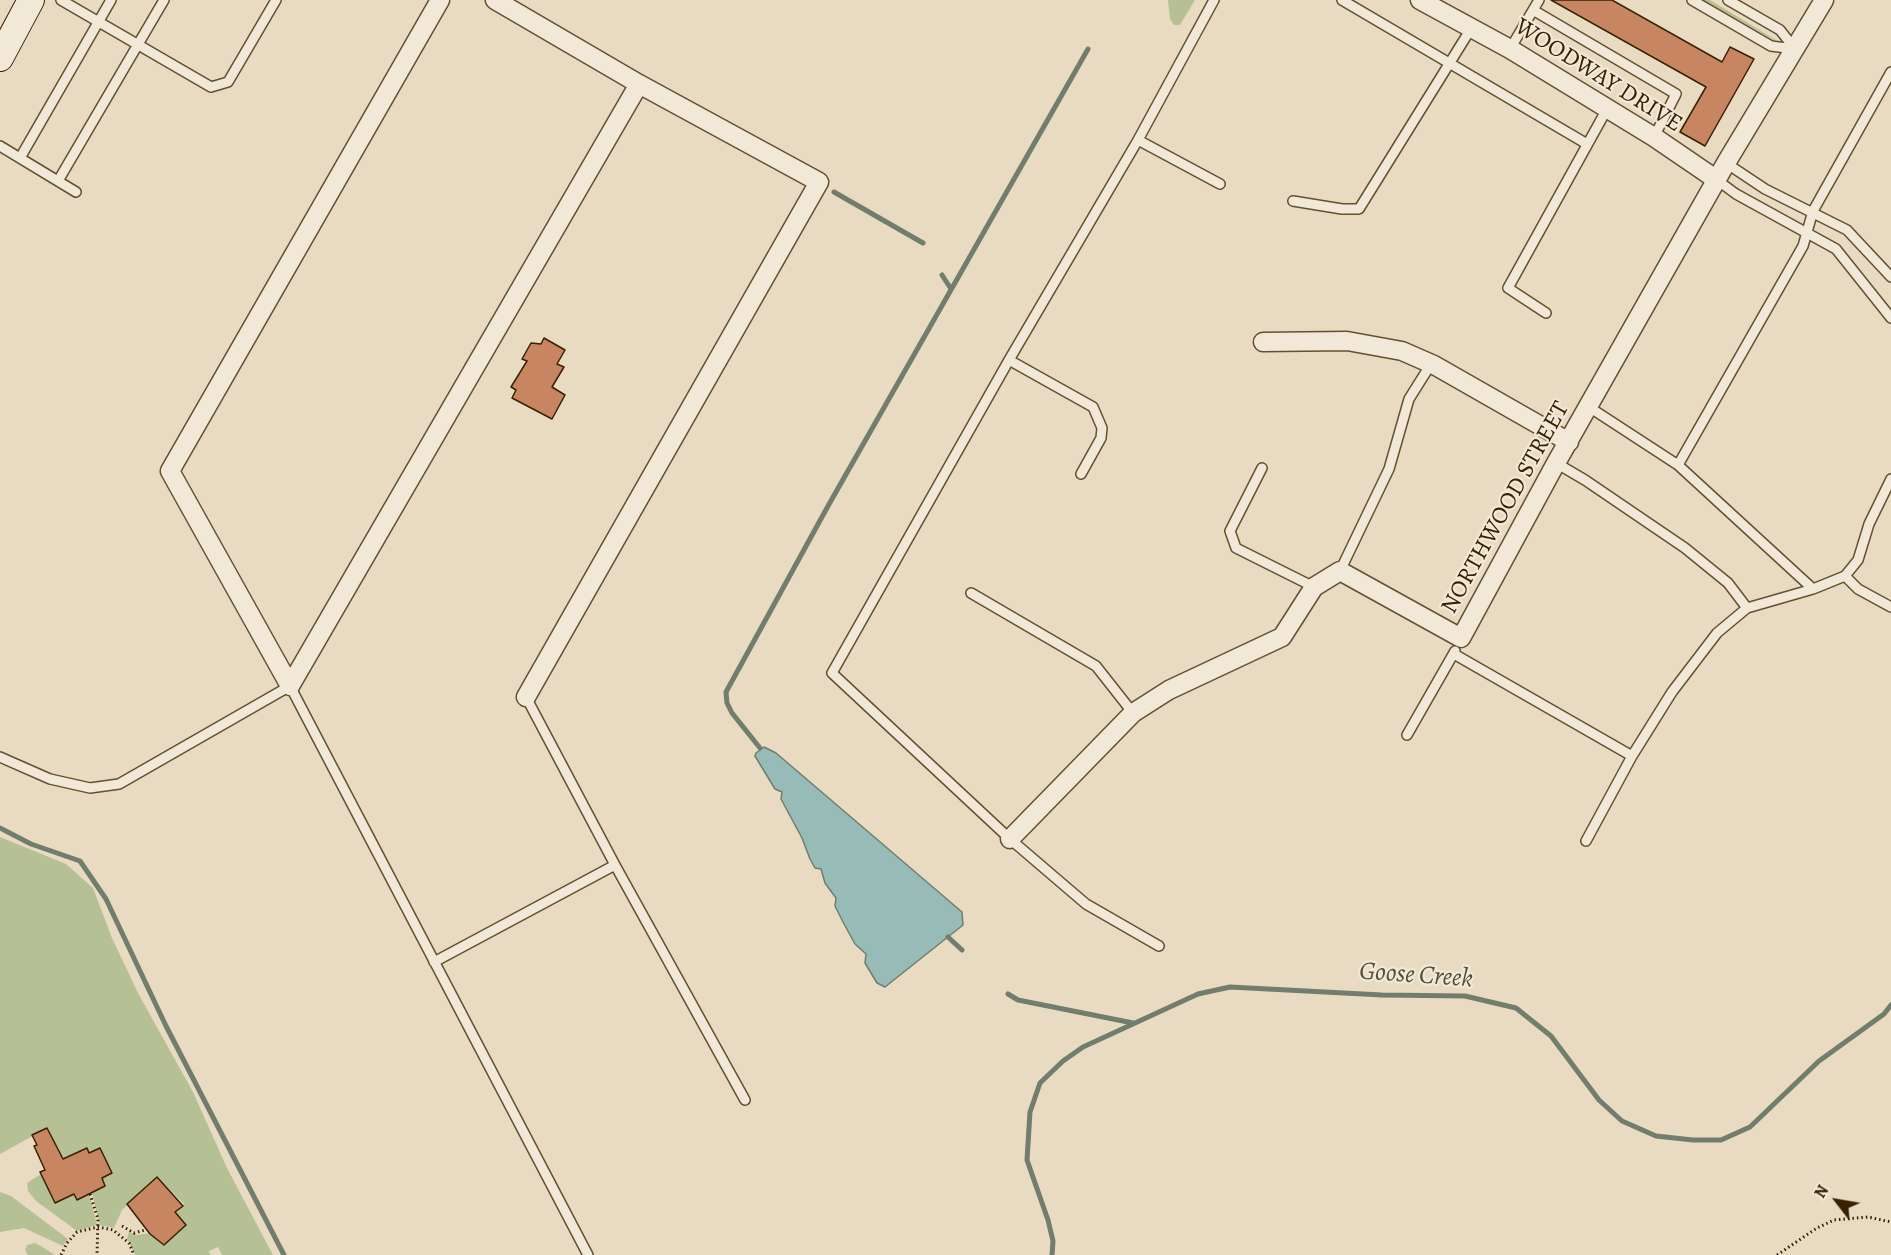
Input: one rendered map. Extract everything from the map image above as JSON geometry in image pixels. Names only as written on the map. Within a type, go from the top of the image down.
[{"type":"main road","points":[[0,58],[32,0]]},
{"type":"street","points":[[290,686],[170,471],[440,0]]},
{"type":"street","points":[[495,0],[639,84],[819,182],[526,697]]},
{"type":"street","name":"WOODWAY DRIVE","points":[[1420,0],[1510,49],[1654,137],[1717,180]]},
{"type":"street","name":"NORTHWOOD STREET","points":[[1340,571],[1458,646],[1556,463],[1726,163],[1824,0]]},
{"type":"street","points":[[290,686],[639,84]]},
{"type":"street","points":[[1263,342],[1347,341],[1402,351],[1431,364],[1569,442]]},
{"type":"street","points":[[1010,839],[1133,713],[1169,690],[1282,638],[1314,587],[1340,571]]},
{"type":"lane","points":[[61,0],[211,87],[221,86],[228,82],[276,0]]},
{"type":"lane","points":[[20,158],[111,0]]},
{"type":"lane","points":[[58,181],[164,0]]},
{"type":"lane","points":[[1159,946],[1086,904],[1010,839],[832,674],[1008,360],[1138,140],[1214,0]]},
{"type":"lane","points":[[1342,0],[1587,144]]},
{"type":"lane","points":[[1510,49],[1539,0]]},
{"type":"lane","points":[[1692,0],[1771,46],[1795,49]]},
{"type":"lane","points":[[1728,0],[1780,30],[1795,49]]},
{"type":"lane","points":[[1533,10],[1676,94],[1654,137]]},
{"type":"lane","points":[[1293,201],[1342,210],[1359,209],[1472,27]]},
{"type":"lane","points":[[1678,465],[1803,246],[1805,232],[1813,211],[1891,72]]},
{"type":"lane","points":[[1546,313],[1508,288],[1607,109]]},
{"type":"lane","points":[[1138,140],[1220,184]]},
{"type":"lane","points":[[0,146],[76,192]]},
{"type":"lane","points":[[1726,163],[1765,189],[1847,230],[1891,278]]},
{"type":"lane","points":[[1717,180],[1736,194],[1836,249],[1891,318]]},
{"type":"lane","points":[[1008,360],[1093,407],[1102,428],[1101,438],[1081,474]]},
{"type":"lane","points":[[1340,571],[1389,469],[1409,399],[1431,364]]},
{"type":"lane","points":[[1589,407],[1678,465],[1813,590]]},
{"type":"lane","points":[[1556,463],[1685,548],[1728,583],[1747,608]]},
{"type":"lane","points":[[1262,468],[1230,531],[1236,548],[1314,587]]},
{"type":"lane","points":[[1586,841],[1632,756],[1672,692],[1717,633],[1747,608],[1813,590],[1845,576],[1858,560],[1869,524],[1891,478]]},
{"type":"lane","points":[[1845,576],[1858,589],[1891,607]]},
{"type":"lane","points":[[971,593],[1096,666],[1133,713]]},
{"type":"lane","points":[[1407,735],[1458,646],[1632,756]]},
{"type":"lane","points":[[0,757],[50,779],[90,788],[120,784],[290,686],[588,1255]]},
{"type":"lane","points":[[526,697],[615,865],[745,1100]]},
{"type":"lane","points":[[434,962],[615,865]]},
{"type":"path","points":[[90,1194],[97,1214],[97,1255]]},
{"type":"path","points":[[1777,1255],[1817,1228],[1834,1220],[1869,1217],[1891,1222]]},
{"type":"path","points":[[122,1226],[134,1233],[145,1230]]},
{"type":"path","points":[[61,1255],[67,1243],[77,1232],[98,1227],[113,1230],[129,1243],[134,1255]]},
{"type":"green space","points":[[1168,0],[1195,0],[1180,25],[1174,25],[1170,19]]},
{"type":"green space","points":[[1703,0],[1710,0],[1776,40],[1774,40]]},
{"type":"green space","points":[[0,837],[66,864],[93,888],[112,938],[138,993],[193,1092],[227,1168],[273,1255],[222,1255],[218,1247],[209,1251],[210,1255],[135,1255],[127,1238],[129,1232],[136,1235],[151,1233],[164,1245],[186,1225],[175,1212],[184,1204],[157,1177],[122,1210],[114,1228],[100,1225],[92,1193],[105,1186],[102,1178],[112,1173],[100,1148],[89,1153],[87,1148],[64,1161],[47,1128],[0,1154]]},
{"type":"green space","points":[[41,1174],[55,1203],[74,1194],[77,1200],[89,1194],[97,1225],[77,1231],[36,1201],[28,1191],[27,1183]]},
{"type":"green space","points":[[0,1192],[11,1196],[68,1239],[63,1246],[24,1228],[0,1232]]},
{"type":"green space","points":[[35,1243],[55,1255],[28,1255],[25,1250],[27,1245]]},
{"type":"water","points":[[764,747],[776,753],[962,912],[963,925],[885,987],[877,983],[865,963],[866,954],[855,944],[843,922],[835,906],[836,898],[825,883],[821,869],[815,868],[810,859],[802,838],[781,799],[782,792],[775,789],[755,756]]},
{"type":"building","points":[[1551,0],[1612,0],[1722,62],[1730,47],[1754,59],[1705,146],[1680,132],[1706,87]]},
{"type":"building","points":[[544,338],[565,350],[557,364],[564,367],[552,387],[565,395],[552,419],[512,398],[516,390],[511,387],[527,361],[522,359],[531,343],[541,344]]},
{"type":"building","points":[[47,1128],[63,1159],[87,1148],[89,1153],[100,1148],[112,1173],[102,1178],[105,1186],[77,1200],[74,1194],[55,1203],[40,1172],[45,1170],[34,1146],[37,1145],[32,1135]]},
{"type":"building","points":[[157,1177],[183,1206],[175,1212],[186,1225],[164,1245],[150,1234],[127,1204]]},
{"type":"waterway","points":[[760,748],[732,713],[727,703],[726,692],[828,506],[1088,49]]},
{"type":"waterway","points":[[834,192],[923,243]]},
{"type":"waterway","points":[[942,275],[951,289]]},
{"type":"waterway","points":[[0,828],[31,844],[80,861],[106,899],[166,1026],[284,1255]]},
{"type":"waterway","points":[[948,937],[962,950]]},
{"type":"waterway","name":"Goose Creek","points":[[1052,1255],[1053,1241],[1048,1220],[1027,1160],[1030,1112],[1040,1083],[1063,1061],[1083,1047],[1198,994],[1230,987],[1382,995],[1465,996],[1516,1008],[1551,1036],[1599,1100],[1622,1121],[1656,1136],[1693,1140],[1721,1140],[1750,1127],[1819,1061],[1884,1014],[1891,1005]]},
{"type":"waterway","points":[[1008,994],[1018,1000],[1133,1023]]}]
